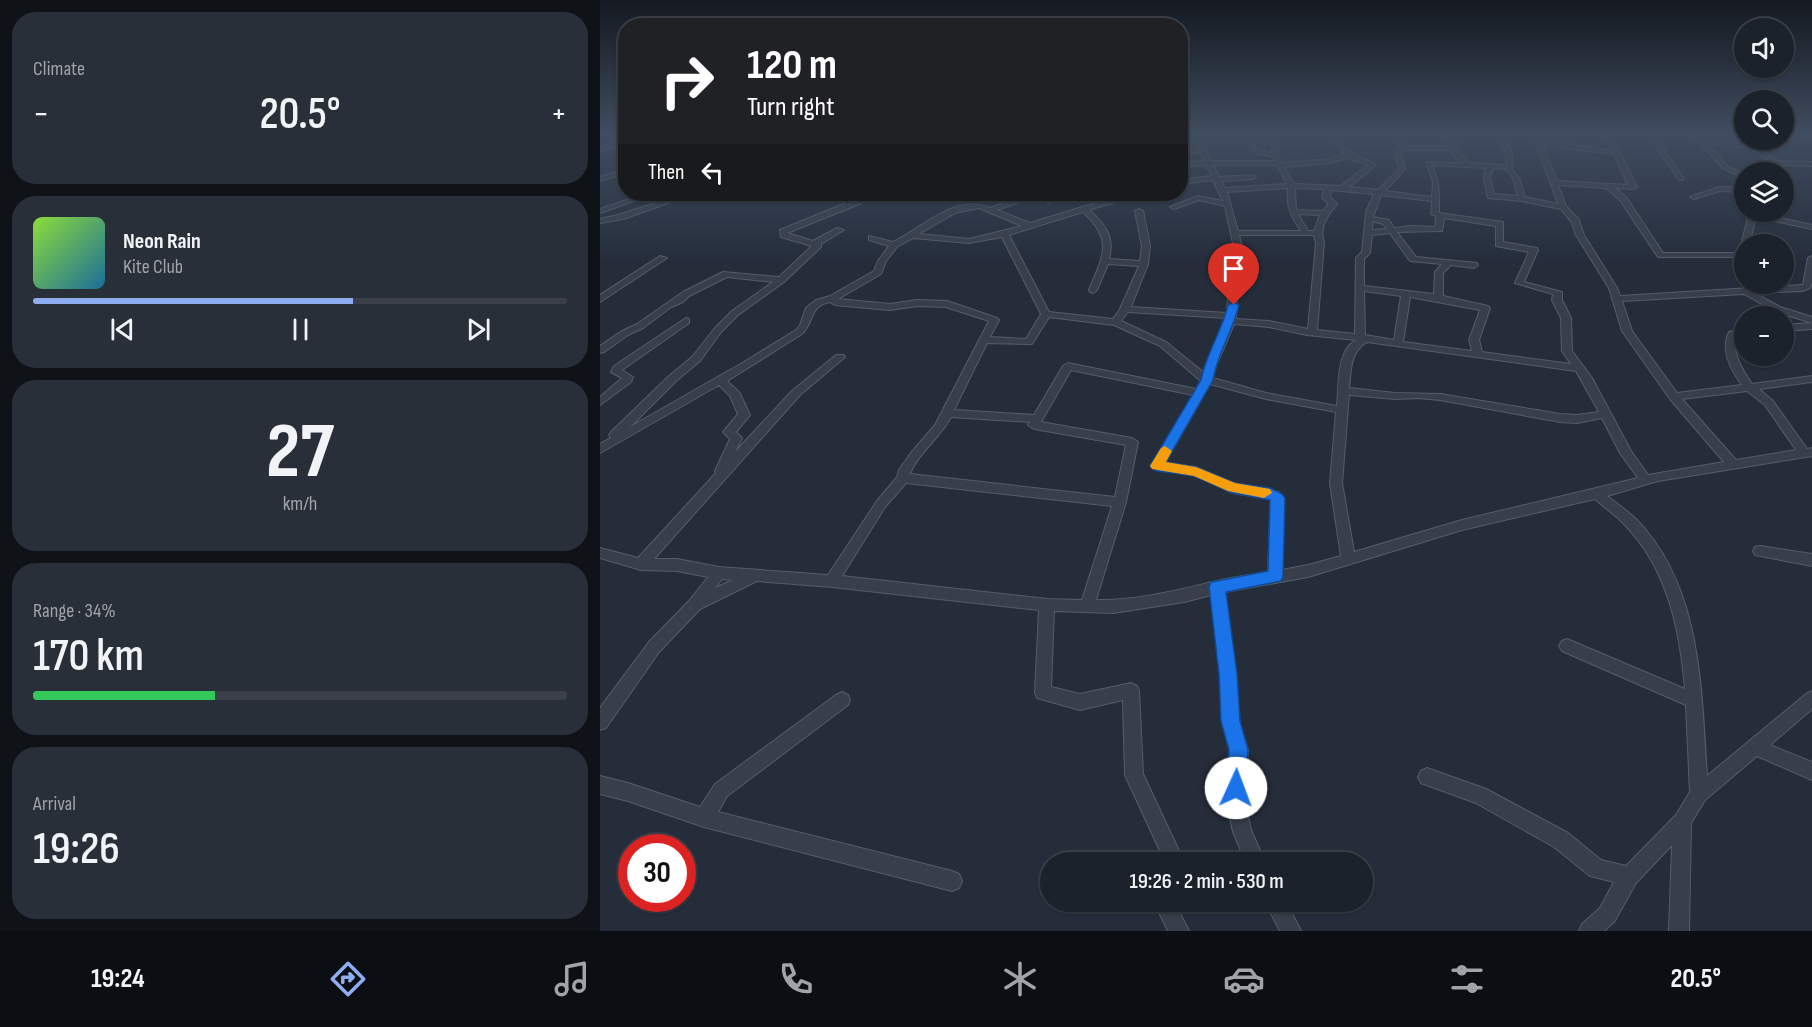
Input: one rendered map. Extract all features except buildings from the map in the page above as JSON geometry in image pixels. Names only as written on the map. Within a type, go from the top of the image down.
[{"type":"street","points":[[1286,176],[1292,186],[1289,202],[1306,233]]},
{"type":"street","points":[[1343,188],[1358,176]]},
{"type":"street","points":[[1363,337],[1360,258],[1366,253],[1370,218],[1378,194],[1396,176]]},
{"type":"street","points":[[1434,176],[1437,200],[1435,214],[1500,225],[1499,244],[1534,250],[1519,283],[1558,292],[1557,300],[1566,318],[1565,344],[1607,414],[1626,453],[1646,481]]},
{"type":"street","points":[[1487,176],[1491,195],[1563,207]]},
{"type":"street","points":[[1514,176],[1522,199]]},
{"type":"street","points":[[1552,176],[1563,207],[1575,220],[1580,235],[1613,288],[1627,331],[1674,397],[1733,464]]},
{"type":"street","points":[[1554,183],[1633,187],[1628,176]]},
{"type":"street","points":[[1188,181],[1253,177]]},
{"type":"street","points":[[1215,178],[1222,190],[1238,248],[1228,259],[1234,305],[1231,318],[1209,369],[1207,380],[1157,466],[1196,471],[1233,488],[1275,495],[1277,498],[1275,576]]},
{"type":"street","points":[[1222,190],[1292,186],[1343,188],[1437,200]]},
{"type":"street","points":[[1608,186],[1623,200],[1661,255],[1742,255],[1751,222]]},
{"type":"street","points":[[1312,332],[1320,243],[1317,233],[1325,213],[1333,204],[1326,198],[1328,188]]},
{"type":"street","points":[[1694,197],[1719,189],[1734,190]]},
{"type":"street","points":[[1174,207],[1198,198],[1226,204]]},
{"type":"street","points":[[600,211],[607,204],[624,201]]},
{"type":"street","points":[[600,220],[620,217],[669,201]]},
{"type":"street","points":[[840,230],[816,243],[782,234],[859,201]]},
{"type":"street","points":[[991,210],[1015,201]]},
{"type":"street","points":[[912,236],[969,241],[1005,234],[1084,209],[1098,201]]},
{"type":"street","points":[[605,443],[642,426],[799,332],[805,326],[809,310],[819,302],[833,298],[878,272],[882,261],[894,245],[912,236],[937,217],[961,208],[980,206],[1029,226]]},
{"type":"street","points":[[1084,209],[1105,229],[1108,249],[1093,290]]},
{"type":"street","points":[[1116,322],[1125,309],[1144,264],[1146,246],[1139,211]]},
{"type":"street","points":[[1293,212],[1325,213]]},
{"type":"street","points":[[1370,233],[1439,229],[1440,214]]},
{"type":"street","points":[[1370,218],[1386,222],[1413,259],[1474,265]]},
{"type":"street","points":[[1791,222],[1812,227]]},
{"type":"street","points":[[1235,233],[1317,233]]},
{"type":"street","points":[[1005,234],[1046,314]]},
{"type":"street","points":[[872,238],[894,245]]},
{"type":"street","points":[[605,443],[677,374],[696,359],[718,330],[735,313],[781,280],[814,250],[816,243]]},
{"type":"street","points":[[600,299],[663,258]]},
{"type":"street","points":[[1794,287],[1807,286],[1812,258]]},
{"type":"street","points":[[1105,261],[1144,264]]},
{"type":"street","points":[[1438,298],[1438,272],[1449,263]]},
{"type":"street","points":[[600,350],[686,294],[726,274],[781,280]]},
{"type":"street","points":[[1361,288],[1438,298],[1485,308],[1474,340],[1477,353]]},
{"type":"street","points":[[1616,299],[1734,292]]},
{"type":"street","points":[[1398,345],[1406,293]]},
{"type":"street","points":[[1750,294],[1793,316],[1812,320]]},
{"type":"street","points":[[832,582],[881,504],[940,427],[994,320],[960,307],[917,303],[890,307],[870,306],[835,302],[833,298]]},
{"type":"street","points":[[1125,309],[1231,318],[1312,332],[1363,337],[1398,345],[1477,353],[1579,368]]},
{"type":"street","points":[[1046,314],[1116,322],[1163,344],[1207,380],[1266,396],[1342,410]]},
{"type":"street","points":[[984,340],[1029,342],[1046,314]]},
{"type":"street","points":[[600,402],[626,382],[628,377],[616,372],[618,368],[686,321]]},
{"type":"street","points":[[1794,327],[1812,326]]},
{"type":"street","points":[[1734,334],[1729,343],[1734,355]]},
{"type":"street","points":[[1348,557],[1336,483],[1347,360],[1354,345],[1363,337]]},
{"type":"street","points":[[641,564],[796,393],[840,357]]},
{"type":"street","points":[[1087,606],[1120,502],[1132,442],[1034,425],[1068,366],[1200,393]]},
{"type":"street","points":[[600,553],[641,564],[677,565],[720,573],[832,582],[1047,605],[1113,607],[1184,596],[1217,587],[1308,571],[1348,557],[1462,525],[1646,481],[1808,452],[1769,403],[1749,387],[1737,371],[1737,366]]},
{"type":"street","points":[[1674,397],[1812,378]]},
{"type":"street","points":[[717,481],[736,438],[729,432],[744,415],[735,394],[720,380]]},
{"type":"street","points":[[1344,391],[1395,396],[1440,397],[1560,418],[1577,419],[1607,414]]},
{"type":"street","points":[[947,413],[1038,419]]},
{"type":"street","points":[[903,477],[1120,502]]},
{"type":"street","points":[[1597,494],[1630,520],[1645,537],[1663,566],[1681,609],[1685,626],[1699,794]]},
{"type":"street","points":[[1760,550],[1812,560]]},
{"type":"street","points":[[600,722],[654,647],[694,605],[720,573]]},
{"type":"street","points":[[694,605],[758,575]]},
{"type":"street","points":[[1217,587],[1228,674],[1231,721],[1239,750],[1236,803],[1242,832],[1251,852]]},
{"type":"street","points":[[1047,605],[1043,693],[1080,702],[1131,691],[1134,775],[1171,852]]},
{"type":"street","points":[[1567,646],[1692,700]]},
{"type":"street","points":[[1588,931],[1607,915],[1629,876],[1682,821],[1699,794],[1812,699]]},
{"type":"street","points":[[704,818],[721,789],[842,700]]},
{"type":"street","points":[[1755,747],[1812,771]]},
{"type":"street","points":[[1428,777],[1480,795],[1522,817],[1561,840],[1597,869],[1629,876]]},
{"type":"street","points":[[602,787],[704,818],[952,881]]},
{"type":"street","points":[[1678,931],[1682,821]]},
{"type":"street","points":[[1169,912],[1179,931]]},
{"type":"street","points":[[1280,912],[1290,931]]},
{"type":"slow traffic","points":[[1165,451],[1157,466],[1196,471],[1233,488],[1264,493]]},
{"type":"route","points":[[1234,305],[1218,354],[1209,369],[1207,380],[1157,466],[1196,471],[1233,488],[1275,495],[1277,498],[1275,576],[1217,587],[1228,674],[1231,721],[1239,750],[1236,788]]}]
